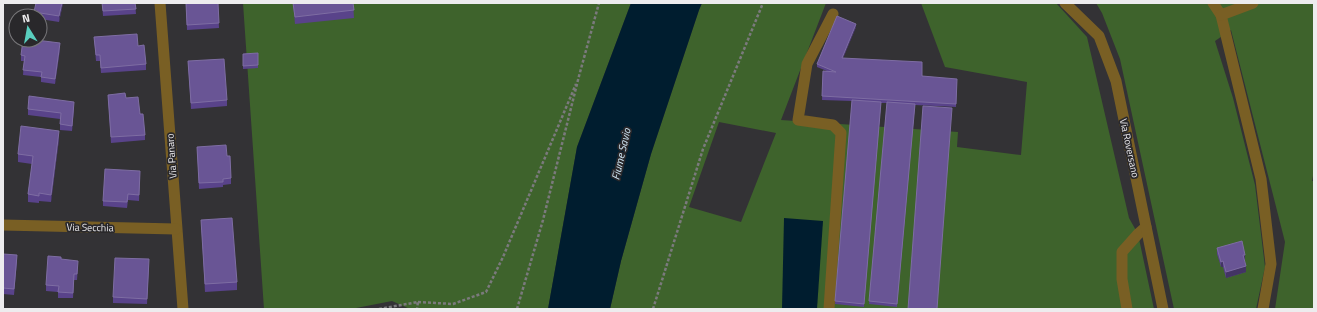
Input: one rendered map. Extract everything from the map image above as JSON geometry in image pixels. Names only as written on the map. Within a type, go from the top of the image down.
[{"type":"street","name":"Via Panaro","points":[[160,3],[183,309]]},
{"type":"street","name":"Via Roversano","points":[[1065,3],[1098,36],[1116,81],[1163,309]]},
{"type":"street","points":[[1213,3],[1221,15],[1261,180],[1271,264],[1263,309]]},
{"type":"street","points":[[1221,15],[1253,3]]},
{"type":"street","points":[[829,309],[841,133],[834,125],[798,120],[807,64],[833,14]]},
{"type":"street","name":"Via Secchia","points":[[3,225],[176,229]]},
{"type":"street","points":[[1127,309],[1122,279],[1122,252],[1146,226]]},
{"type":"path","points":[[517,309],[543,220],[599,3]]},
{"type":"path","points":[[653,308],[703,148],[763,3]]},
{"type":"path","points":[[379,309],[418,302],[452,304],[486,292],[503,257],[579,76]]},
{"type":"path","points":[[417,309],[418,302]]},
{"type":"green space","points":[[243,3],[631,3],[577,147],[548,309],[410,309],[392,301],[351,309],[264,309]]},
{"type":"green space","points":[[702,3],[826,3],[781,120],[958,132],[957,147],[1021,155],[1027,82],[945,67],[921,3],[1056,3],[1087,37],[1129,218],[1138,234],[1154,309],[610,309],[621,261],[651,154]],"holes":[[[719,122],[776,133],[741,222],[689,207]]]},
{"type":"green space","points":[[1096,3],[1314,3],[1314,171],[1312,181],[1314,181],[1314,309],[1275,309],[1285,242],[1231,30],[1215,41],[1233,98],[1255,185],[1265,267],[1256,309],[1174,309],[1120,59],[1102,13]]},
{"type":"water","name":"Fiume Savio","points":[[631,3],[702,3],[651,154],[621,261],[610,309],[548,309],[577,147]]},
{"type":"water","points":[[784,218],[823,221],[817,309],[782,309]]},
{"type":"building","points":[[36,3],[62,3],[59,16],[48,14],[48,8],[35,8]]},
{"type":"building","points":[[102,3],[135,3],[136,9],[103,11]]},
{"type":"building","points":[[186,3],[218,3],[219,23],[187,25]]},
{"type":"building","points":[[293,3],[353,3],[354,10],[295,17]]},
{"type":"building","points":[[837,16],[856,24],[842,58],[922,62],[922,76],[957,79],[956,104],[822,96],[823,71],[836,72],[817,64]]},
{"type":"building","points":[[137,34],[138,46],[144,45],[146,64],[101,68],[100,55],[96,55],[94,37]]},
{"type":"building","points":[[48,42],[60,43],[55,79],[41,77],[42,72],[23,70],[25,56],[21,55],[22,48],[48,48]]},
{"type":"building","points":[[258,53],[258,65],[243,66],[243,54]]},
{"type":"building","points":[[224,59],[227,100],[191,103],[188,61]]},
{"type":"building","points":[[125,93],[126,98],[138,97],[140,114],[143,114],[145,135],[111,137],[108,95]]},
{"type":"building","points":[[29,96],[74,102],[72,126],[60,124],[61,113],[28,109]]},
{"type":"building","points":[[852,100],[881,102],[864,304],[835,301]]},
{"type":"building","points":[[887,102],[915,104],[897,304],[869,301]]},
{"type":"building","points":[[923,106],[952,108],[937,309],[908,309]]},
{"type":"building","points":[[21,126],[59,131],[51,195],[39,193],[39,196],[28,194],[33,156],[18,154]]},
{"type":"building","points":[[226,145],[227,156],[230,156],[231,178],[223,179],[223,182],[199,183],[197,147]]},
{"type":"building","points":[[105,169],[140,171],[139,195],[128,194],[127,202],[103,201]]},
{"type":"building","points":[[232,218],[237,282],[205,284],[201,220]]},
{"type":"building","points":[[1242,241],[1245,255],[1243,255],[1246,266],[1226,272],[1217,248]]},
{"type":"building","points":[[3,254],[17,255],[14,289],[3,288]]},
{"type":"building","points":[[48,256],[78,261],[77,274],[74,274],[73,293],[58,292],[59,286],[46,285]]},
{"type":"building","points":[[115,258],[149,259],[147,299],[113,297]]}]
